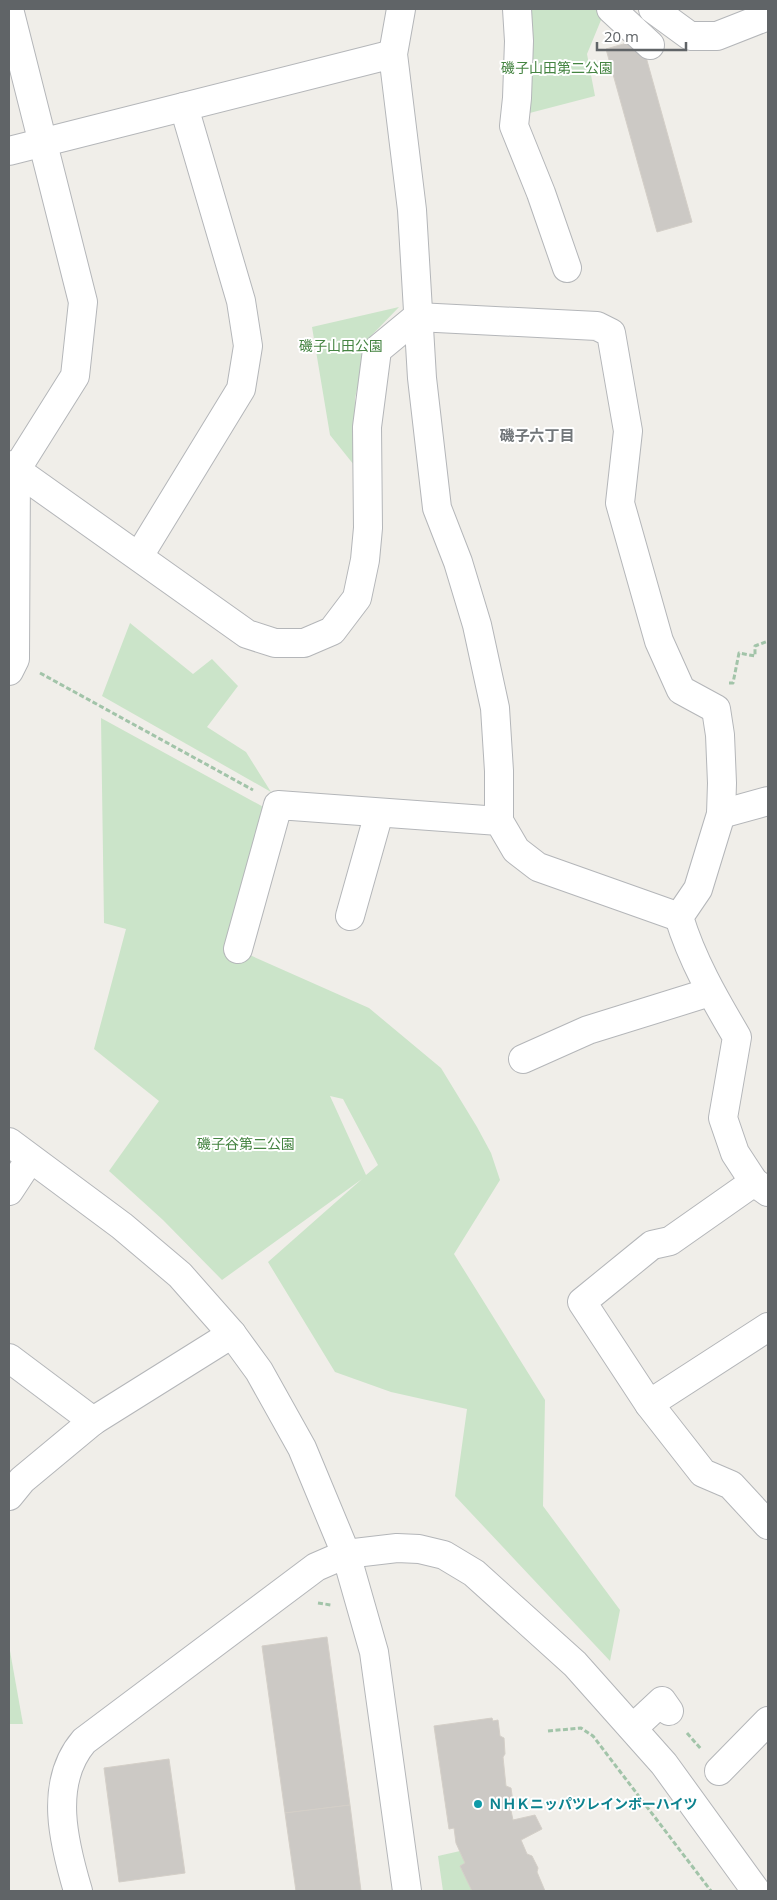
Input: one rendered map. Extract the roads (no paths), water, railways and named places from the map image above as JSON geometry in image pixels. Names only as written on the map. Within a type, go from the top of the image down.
[{"type":"street","points":[[9,9],[82,302],[75,376],[12,468],[12,665]]},
{"type":"street","points":[[401,9],[393,54],[412,210],[422,378],[437,508],[458,562],[477,625],[495,708],[499,771],[499,821],[516,850],[538,867],[679,917]]},
{"type":"street","points":[[516,9],[519,41],[514,126],[541,193],[567,268]]},
{"type":"street","points":[[611,9],[650,45]]},
{"type":"street","points":[[653,9],[690,36],[717,36],[768,16]]},
{"type":"street","points":[[9,151],[393,54]]},
{"type":"street","points":[[139,556],[241,389],[248,346],[241,300],[184,107]]},
{"type":"street","points":[[12,468],[247,634],[275,643],[304,643],[332,631],[357,598],[365,560],[368,528],[367,427],[377,350],[417,317],[597,326],[610,333],[628,431],[620,503],[659,641],[681,690],[716,710],[720,735],[721,814],[698,889],[679,917]]},
{"type":"street","points":[[721,814],[768,801]]},
{"type":"street","points":[[238,949],[278,805],[499,821]]},
{"type":"street","points":[[350,916],[379,813]]},
{"type":"street","points":[[679,917],[685,936],[710,992],[737,1037],[723,1118],[735,1153],[761,1187],[670,1241],[652,1245],[582,1302],[650,1404],[703,1472],[731,1484],[768,1525]]},
{"type":"street","points":[[523,1058],[588,1030],[710,992]]},
{"type":"street","points":[[9,1142],[122,1226],[180,1275],[232,1334],[259,1372],[302,1448],[346,1554],[374,1652],[406,1891]]},
{"type":"street","points":[[9,1191],[30,1159]]},
{"type":"street","points":[[650,1404],[768,1327]]},
{"type":"street","points":[[9,1496],[22,1480],[93,1421],[232,1334]]},
{"type":"street","points":[[9,1358],[93,1421]]},
{"type":"street","points":[[78,1891],[64,1834],[62,1798],[65,1774],[77,1749],[92,1734],[316,1567],[346,1554],[397,1548],[419,1549],[444,1555],[474,1573],[575,1664],[664,1764],[756,1891]]},
{"type":"street","points":[[632,1728],[662,1702],[669,1712]]},
{"type":"street","points":[[719,1771],[768,1721]]},
{"type":"place","name":"ＮＨＫニッパツレインボーハイツ","points":[[478,1804]]},
{"type":"district","name":"磯子六丁目","points":[[537,436]]},
{"type":"park label","name":"磯子山田第二公園","points":[[557,68]]},
{"type":"park label","name":"磯子山田公園","points":[[341,346]]},
{"type":"park label","name":"磯子谷第二公園","points":[[246,1144]]}]
